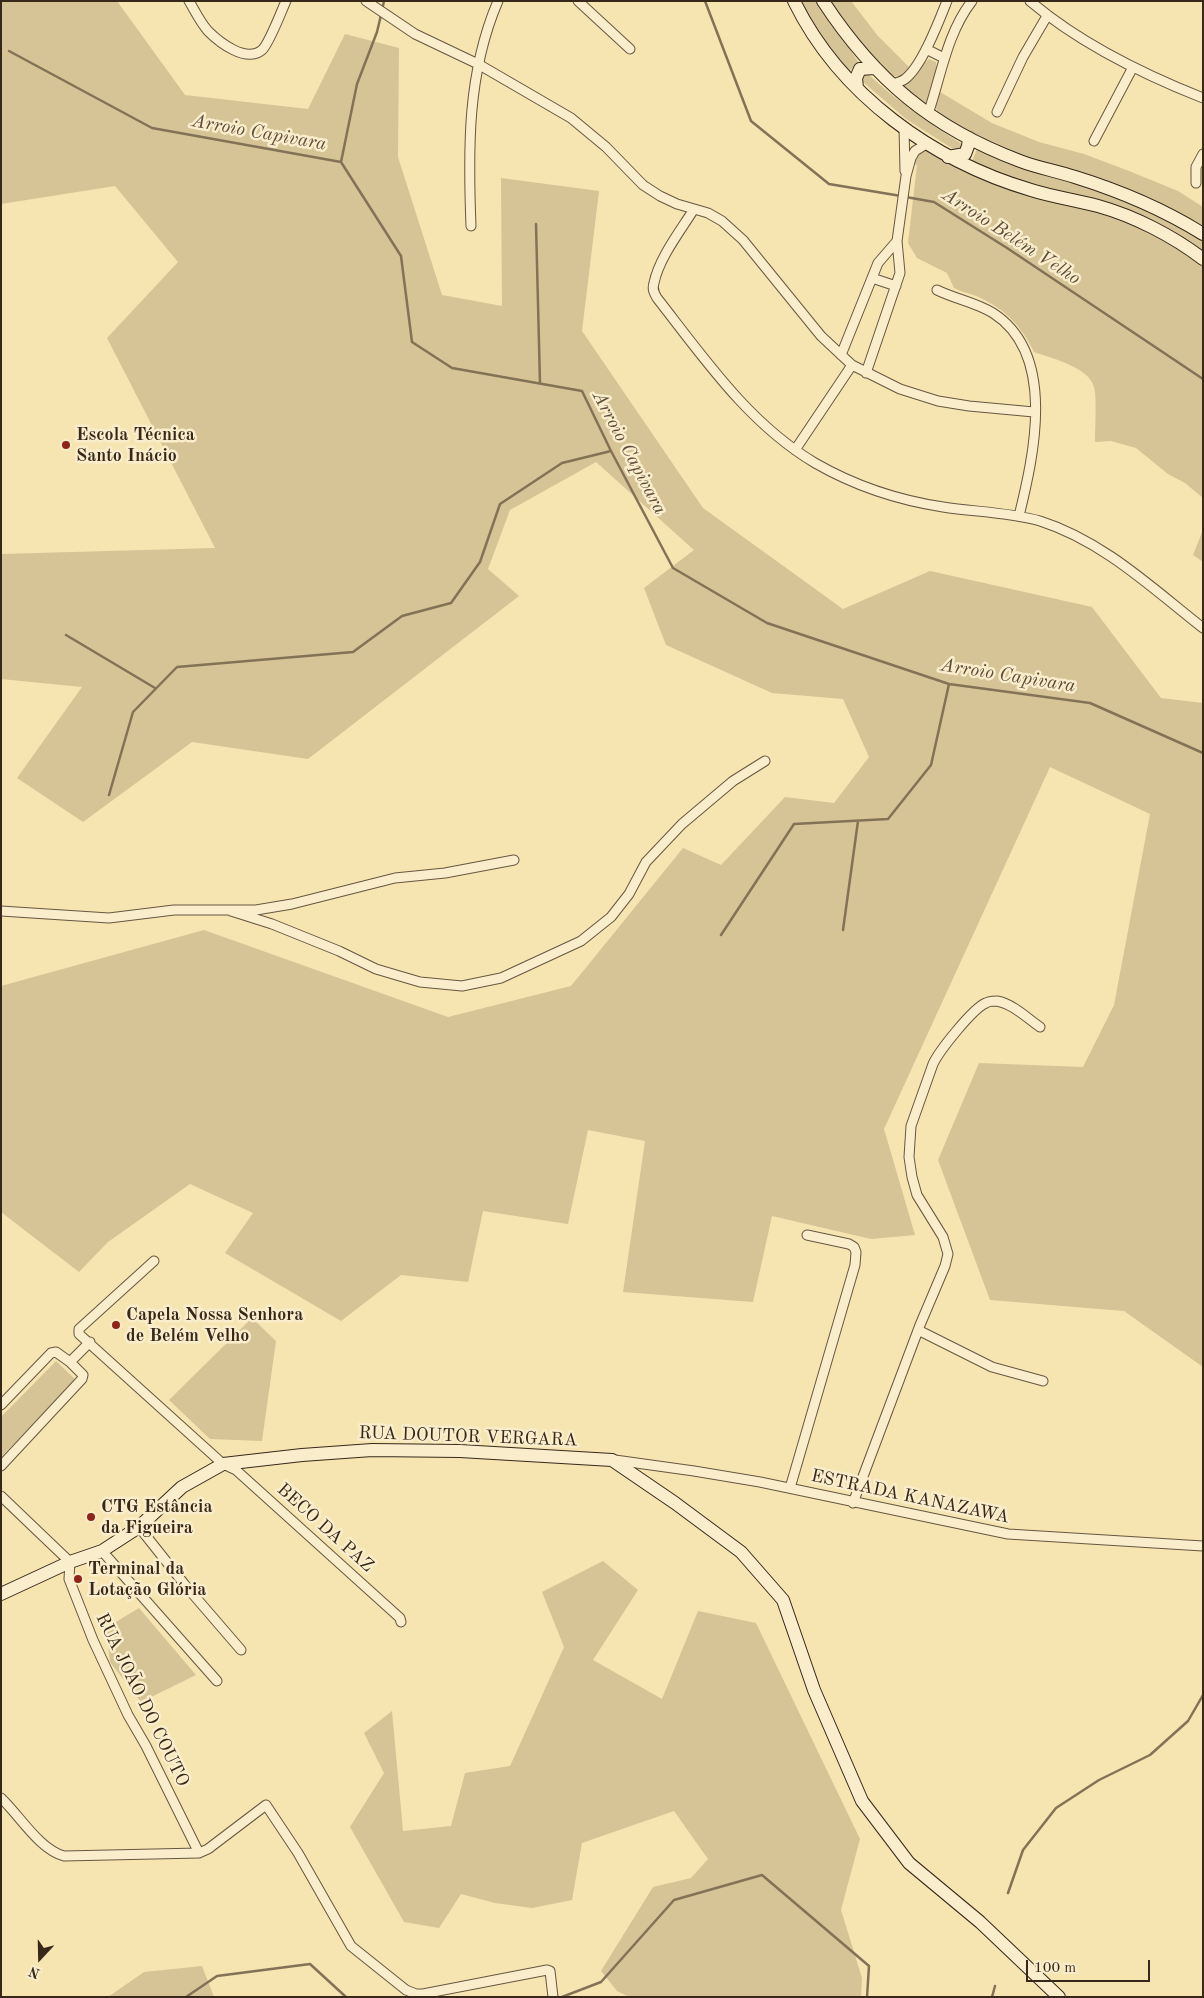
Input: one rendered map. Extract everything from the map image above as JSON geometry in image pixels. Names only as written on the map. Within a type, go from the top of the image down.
[{"type":"main road","points":[[794,1],[819,45],[840,71],[904,128],[926,144],[948,157],[1014,185],[1119,213],[1172,239],[1203,259]]},
{"type":"main road","points":[[823,1],[841,29],[874,68],[928,114],[968,138],[1022,162],[1074,177],[1138,200],[1203,234]]},
{"type":"main road","points":[[857,88],[856,78],[860,69],[874,68]]},
{"type":"main road","points":[[948,157],[965,154],[968,138]]},
{"type":"main road","name":"RUA DOUTOR VERGARA","points":[[1,1594],[70,1562],[102,1551],[139,1527],[182,1487],[223,1464],[302,1455],[372,1450],[460,1451],[612,1460]]},
{"type":"main road","points":[[612,1460],[675,1503],[741,1552],[783,1600],[814,1690],[862,1801],[909,1863],[980,1922],[1059,1997]]},
{"type":"street","points":[[189,1],[209,31],[234,49],[250,55],[265,47],[286,1]]},
{"type":"street","points":[[366,1],[415,34],[478,64],[571,118],[589,131],[644,185],[660,196],[677,204],[708,213],[733,229],[821,336],[852,365],[900,389],[938,402],[1034,412]]},
{"type":"street","points":[[471,226],[469,147],[472,104],[478,64],[498,1]]},
{"type":"street","points":[[578,1],[630,49]]},
{"type":"street","points":[[891,84],[904,80],[908,76],[926,49],[947,1]]},
{"type":"street","points":[[928,114],[944,58],[964,11],[972,1]]},
{"type":"street","points":[[1030,1],[1047,16],[1133,67],[1203,98]]},
{"type":"street","points":[[996,112],[1023,57],[1047,16]]},
{"type":"street","points":[[926,49],[944,58]]},
{"type":"street","points":[[1094,142],[1133,67]]},
{"type":"street","points":[[904,128],[906,176]]},
{"type":"street","points":[[866,372],[900,273],[897,241],[906,176],[915,151],[926,144]]},
{"type":"street","points":[[1196,183],[1196,168],[1203,154]]},
{"type":"street","points":[[694,209],[661,265],[653,290],[662,306],[740,403],[769,430],[795,450],[851,481],[900,499],[945,508],[1019,516],[1062,529],[1101,549],[1203,628]]},
{"type":"street","points":[[841,355],[878,263],[897,241]]},
{"type":"street","points":[[872,278],[896,286]]},
{"type":"street","points":[[937,290],[993,314],[1014,333],[1029,358],[1033,373],[1034,436],[1029,472],[1019,516]]},
{"type":"street","points":[[795,450],[852,365]]},
{"type":"street","points":[[231,911],[272,924],[339,951],[376,969],[420,982],[462,986],[501,978],[581,941],[612,917],[628,894],[646,862],[682,824],[733,780],[765,761]]},
{"type":"street","points":[[1,911],[109,918],[174,910],[256,910],[292,904],[375,882],[445,873],[514,860]]},
{"type":"street","points":[[853,1503],[948,1254],[943,1237],[917,1195],[912,1177],[910,1157],[911,1126],[932,1064],[938,1054],[976,1010],[985,1003],[995,1001],[1008,1004],[1040,1027]]},
{"type":"street","points":[[790,1488],[854,1265],[856,1252],[854,1247],[849,1244],[807,1235]]},
{"type":"street","points":[[70,1362],[90,1342],[79,1334],[79,1329],[154,1261]]},
{"type":"street","points":[[918,1330],[992,1367],[1043,1381]]},
{"type":"street","name":"BECO DA PAZ","points":[[90,1342],[223,1464],[236,1470],[400,1618],[401,1622]]},
{"type":"street","points":[[1,1405],[51,1353],[56,1352],[83,1375],[82,1379],[1,1466]]},
{"type":"street","name":"ESTRADA KANAZAWA","points":[[612,1460],[694,1471],[790,1488],[853,1503],[1008,1534],[1203,1546]]},
{"type":"street","points":[[1,1496],[70,1562]]},
{"type":"street","points":[[139,1527],[185,1585],[241,1650]]},
{"type":"street","points":[[102,1551],[217,1681]]},
{"type":"street","name":"RUA JOÃO DO COUTO","points":[[70,1562],[69,1579],[93,1640],[128,1715],[146,1746],[199,1853]]},
{"type":"street","points":[[1,1798],[54,1853],[64,1856],[199,1853],[208,1849],[266,1805],[298,1853],[351,1946],[406,1990],[416,1994],[423,1994],[547,1970],[550,1971],[552,1995]]},
{"type":"shaded area","points":[[1,1],[117,1],[185,95],[308,109],[345,34],[399,48],[398,157],[442,295],[502,306],[501,178],[599,191],[582,331],[703,508],[843,609],[930,571],[1092,607],[1161,698],[1203,703],[1203,1367],[1124,1311],[990,1300],[938,1160],[979,1063],[1083,1067],[1114,1005],[1150,814],[1050,767],[884,1129],[915,1235],[871,1239],[772,1216],[753,1302],[623,1292],[645,1141],[588,1130],[568,1224],[483,1211],[468,1282],[401,1275],[341,1321],[225,1253],[253,1213],[190,1184],[108,1242],[79,1272],[1,1212],[1,986],[204,930],[448,1017],[571,986],[683,848],[721,865],[785,797],[834,803],[869,757],[843,699],[772,693],[666,645],[644,588],[694,550],[596,462],[510,510],[488,569],[519,596],[308,759],[192,742],[83,822],[17,778],[82,687],[1,679],[1,554],[215,548],[107,338],[178,262],[115,186],[1,204]]},
{"type":"shaded area","points":[[799,1],[819,1],[858,62],[848,73],[838,61]]},
{"type":"shaded area","points":[[828,1],[851,1],[878,36],[909,67],[907,72],[899,77],[886,74]]},
{"type":"shaded area","points":[[929,59],[936,62],[937,75],[926,106],[901,86]]},
{"type":"shaded area","points":[[863,74],[868,74],[925,120],[964,147],[958,152],[906,119],[862,81]]},
{"type":"shaded area","points":[[940,92],[992,123],[1039,142],[1084,154],[1178,191],[1203,207],[1203,230],[1025,159],[971,135],[937,113],[935,101]]},
{"type":"shaded area","points":[[922,149],[1108,214],[1151,232],[1203,264],[1203,498],[1185,483],[1168,474],[1136,448],[1111,441],[1095,442],[1096,406],[1095,392],[1091,380],[1068,364],[1034,352],[1011,318],[986,301],[954,288],[947,273],[917,258],[908,243],[917,165],[912,160]]},
{"type":"shaded area","points":[[977,149],[1076,181],[1141,206],[1203,240],[1203,254],[1189,245],[1033,187],[972,161]]},
{"type":"shaded area","points":[[1203,530],[1203,562],[1193,555]]},
{"type":"shaded area","points":[[252,1318],[276,1341],[262,1441],[210,1439],[169,1400]]},
{"type":"shaded area","points":[[56,1361],[76,1380],[1,1457],[1,1417]]},
{"type":"shaded area","points":[[603,1561],[638,1590],[593,1660],[662,1699],[698,1611],[756,1623],[860,1839],[841,1910],[862,1978],[861,1997],[629,1997],[617,1991],[601,1971],[653,1887],[691,1878],[708,1859],[674,1811],[582,1843],[572,1900],[532,1908],[495,1903],[461,1894],[439,1928],[404,1922],[350,1827],[384,1773],[364,1733],[392,1711],[403,1831],[451,1826],[465,1773],[510,1766],[564,1647],[542,1592]]},
{"type":"shaded area","points":[[139,1608],[196,1675],[141,1702],[110,1662],[106,1628]]},
{"type":"shaded area","points":[[202,1966],[214,1997],[108,1997],[144,1972]]},
{"type":"waterway","points":[[382,10],[384,1]]},
{"type":"waterway","name":"Arroio Belém Velho","points":[[705,1],[751,121],[829,184],[901,196]]},
{"type":"waterway","points":[[341,162],[357,84],[377,32],[381,15]]},
{"type":"waterway","name":"Arroio Capivara","points":[[9,51],[152,128],[341,162],[401,256],[412,342],[452,368],[582,391],[611,451],[673,568],[767,623],[949,684],[1090,703],[1203,753]]},
{"type":"waterway","name":"Arroio Belém Velho","points":[[906,197],[934,202],[1007,248],[1203,379]]},
{"type":"waterway","points":[[536,224],[540,383]]},
{"type":"waterway","points":[[109,795],[133,712],[177,667],[353,652],[402,616],[451,603],[480,562],[500,504],[562,463],[611,451]]},
{"type":"waterway","points":[[66,635],[155,688]]},
{"type":"waterway","points":[[721,935],[794,824],[888,819],[931,765],[949,684]]},
{"type":"waterway","points":[[843,930],[858,821]]},
{"type":"waterway","points":[[1008,1893],[1023,1850],[1056,1808],[1099,1780],[1150,1755],[1188,1721],[1203,1695]]},
{"type":"waterway","points":[[562,1997],[601,1982],[674,1900],[762,1875],[869,1966],[867,1997]]},
{"type":"waterway","points":[[186,1997],[217,1976],[310,1964],[346,1997]]},
{"type":"waterway","points":[[992,1997],[995,1986]]},
{"type":"place","name":"Escola Técnica Santo Inácio","points":[[66,445]]},
{"type":"place","name":"Capela Nossa Senhora de Belém Velho","points":[[116,1325]]},
{"type":"place","name":"CTG Estância da Figueira","points":[[91,1517]]},
{"type":"place","name":"Terminal da Lotação Glória","points":[[78,1579]]}]
